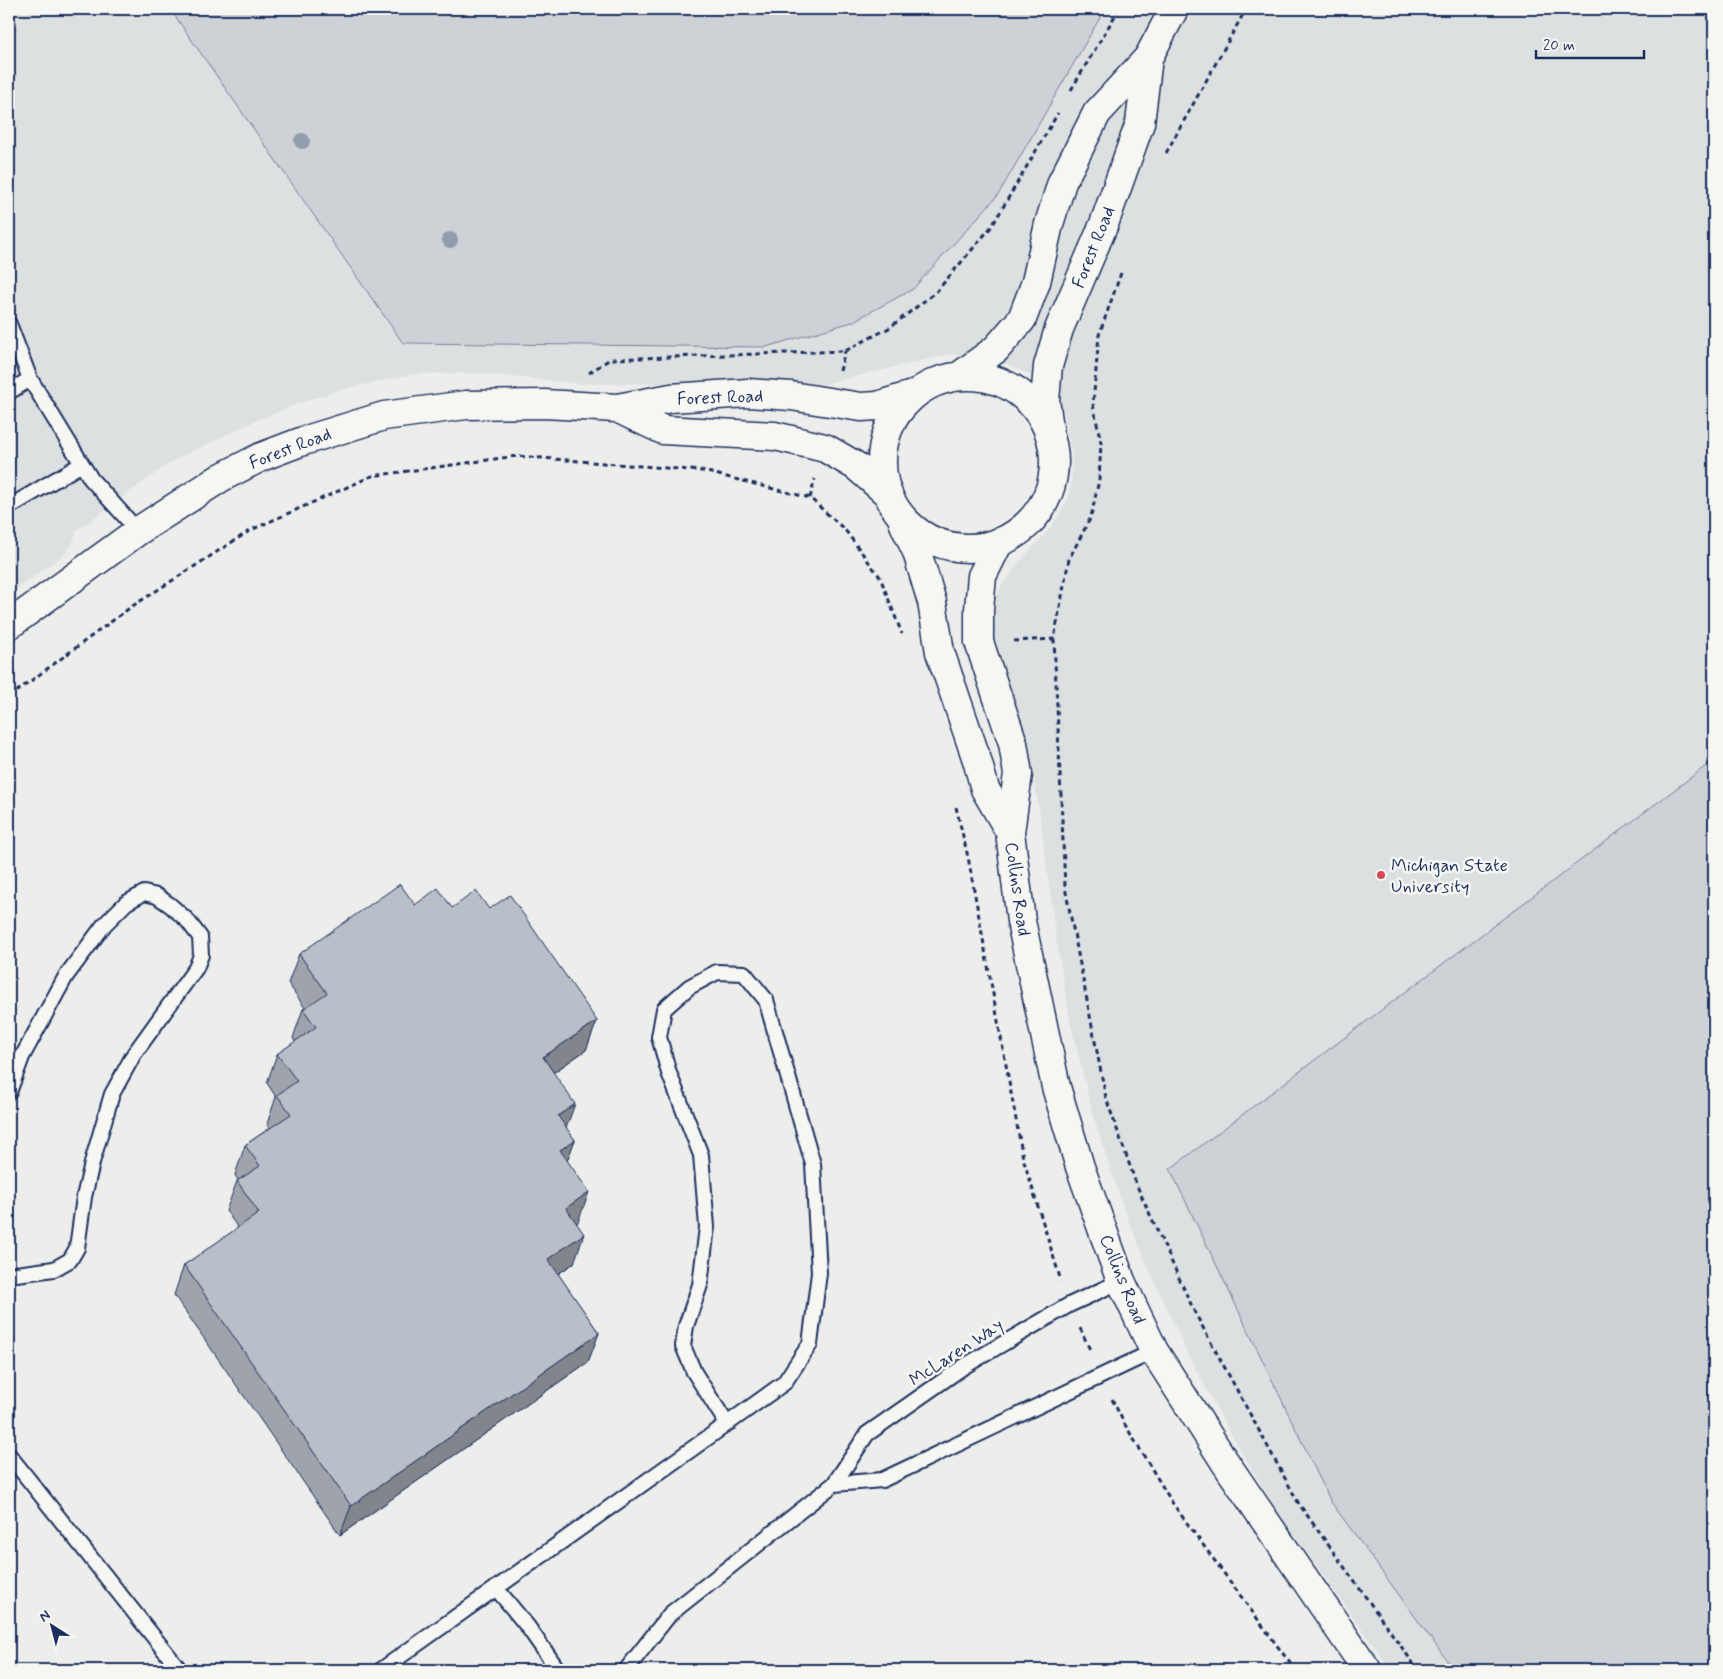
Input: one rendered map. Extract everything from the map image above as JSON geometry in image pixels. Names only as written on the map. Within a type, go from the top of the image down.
[{"type":"street","name":"Forest Road","points":[[961,375],[996,349],[1022,319],[1036,282],[1049,224],[1062,182],[1097,113],[1148,58],[1174,9]]},
{"type":"street","name":"Forest Road","points":[[1050,435],[1045,400],[1048,366],[1059,330],[1104,224],[1140,124],[1148,58]]},
{"type":"street","points":[[961,375],[990,378],[1016,390],[1037,410],[1050,435],[1054,461],[1051,487],[1040,510],[1022,530],[999,542],[972,548],[945,545],[920,535],[900,516],[886,493],[881,466],[884,440],[894,416],[912,395],[935,382],[961,375]]},
{"type":"street","name":"Forest Road","points":[[9,625],[138,531],[222,477],[261,457],[384,416],[466,405],[544,404],[617,408],[671,398],[748,393],[791,396],[861,407],[877,406],[912,395]]},
{"type":"street","name":"Forest Road","points":[[617,408],[663,430],[775,436],[825,448],[856,466],[886,493]]},
{"type":"street","name":"Collins Road","points":[[900,516],[917,552],[932,602],[940,652],[985,789],[1010,832]]},
{"type":"street","name":"Collins Road","points":[[999,542],[982,576],[978,608],[979,642],[1013,743],[1018,774],[1010,832],[1021,922],[1056,1087],[1080,1167],[1121,1281],[1154,1351],[1225,1462],[1367,1670]]},
{"type":"lane","points":[[9,324],[30,379],[91,479],[138,531]]},
{"type":"lane","points":[[9,392],[30,379]]},
{"type":"lane","points":[[9,507],[82,464]]},
{"type":"lane","points":[[9,1092],[22,1057],[66,976],[104,926],[126,903],[144,893],[157,896],[187,920],[200,937],[201,955],[196,968],[134,1054],[112,1094],[84,1197],[77,1248],[70,1260],[54,1268],[9,1275]]},
{"type":"lane","points":[[382,1670],[496,1588],[727,1424],[784,1383],[810,1344],[819,1273],[813,1164],[766,1000],[744,973],[717,972],[689,987],[664,1009],[659,1037],[669,1073],[701,1155],[707,1227],[700,1285],[686,1326],[683,1346],[694,1372],[727,1424]]},
{"type":"lane","name":"McLaren Way","points":[[626,1670],[670,1614],[834,1484],[868,1434],[962,1367],[1069,1305],[1121,1281]]},
{"type":"lane","points":[[834,1484],[882,1480],[1154,1351]]},
{"type":"lane","points":[[9,1454],[180,1670]]},
{"type":"lane","points":[[496,1588],[528,1627],[558,1670]]},
{"type":"path","points":[[1070,92],[1118,9]]},
{"type":"path","points":[[1163,159],[1246,9]]},
{"type":"path","points":[[588,374],[610,359],[845,351],[889,328],[936,292],[992,226],[1060,109]]},
{"type":"path","points":[[1122,270],[1099,335],[1092,404],[1101,443],[1099,480],[1091,517],[1069,559],[1054,639],[1065,886],[1106,1098],[1137,1186],[1195,1313],[1298,1504],[1418,1670]]},
{"type":"path","points":[[9,697],[131,607],[251,530],[372,476],[517,456],[702,471],[810,498],[845,530],[880,577],[903,635]]},
{"type":"path","points":[[1035,640],[1054,639]]},
{"type":"path","points":[[954,800],[968,857],[1023,1158],[1069,1305],[1124,1423],[1172,1504],[1295,1670]]},
{"type":"shaded area","name":"Michigan State University","points":[[9,9],[1714,9],[1714,1670],[1391,1670],[1275,1508],[1224,1422],[1188,1355],[1124,1210],[1093,1116],[1071,1025],[1055,932],[1030,754],[1021,722],[991,637],[992,615],[995,600],[1001,586],[1053,525],[1069,497],[1072,455],[1064,415],[1058,399],[1031,376],[1010,365],[981,357],[950,354],[812,387],[785,382],[583,384],[475,373],[414,374],[332,392],[292,406],[255,421],[173,461],[77,530],[72,545],[67,552],[9,595]]},
{"type":"shaded area","points":[[170,9],[1105,9],[998,195],[913,289],[852,322],[766,347],[403,343]]},
{"type":"shaded area","points":[[1714,760],[1714,1670],[1454,1670],[1331,1502],[1170,1169]]},
{"type":"building","points":[[400,884],[415,905],[438,888],[452,908],[476,891],[489,909],[510,895],[597,1021],[543,1057],[575,1104],[558,1116],[575,1140],[560,1150],[589,1192],[566,1208],[584,1234],[548,1259],[599,1333],[351,1506],[184,1265],[259,1213],[237,1181],[260,1166],[245,1145],[291,1114],[277,1095],[297,1081],[277,1054],[316,1027],[303,1009],[327,993],[299,954]]},
{"type":"place","name":"Michigan State University","points":[[1381,875]]}]
